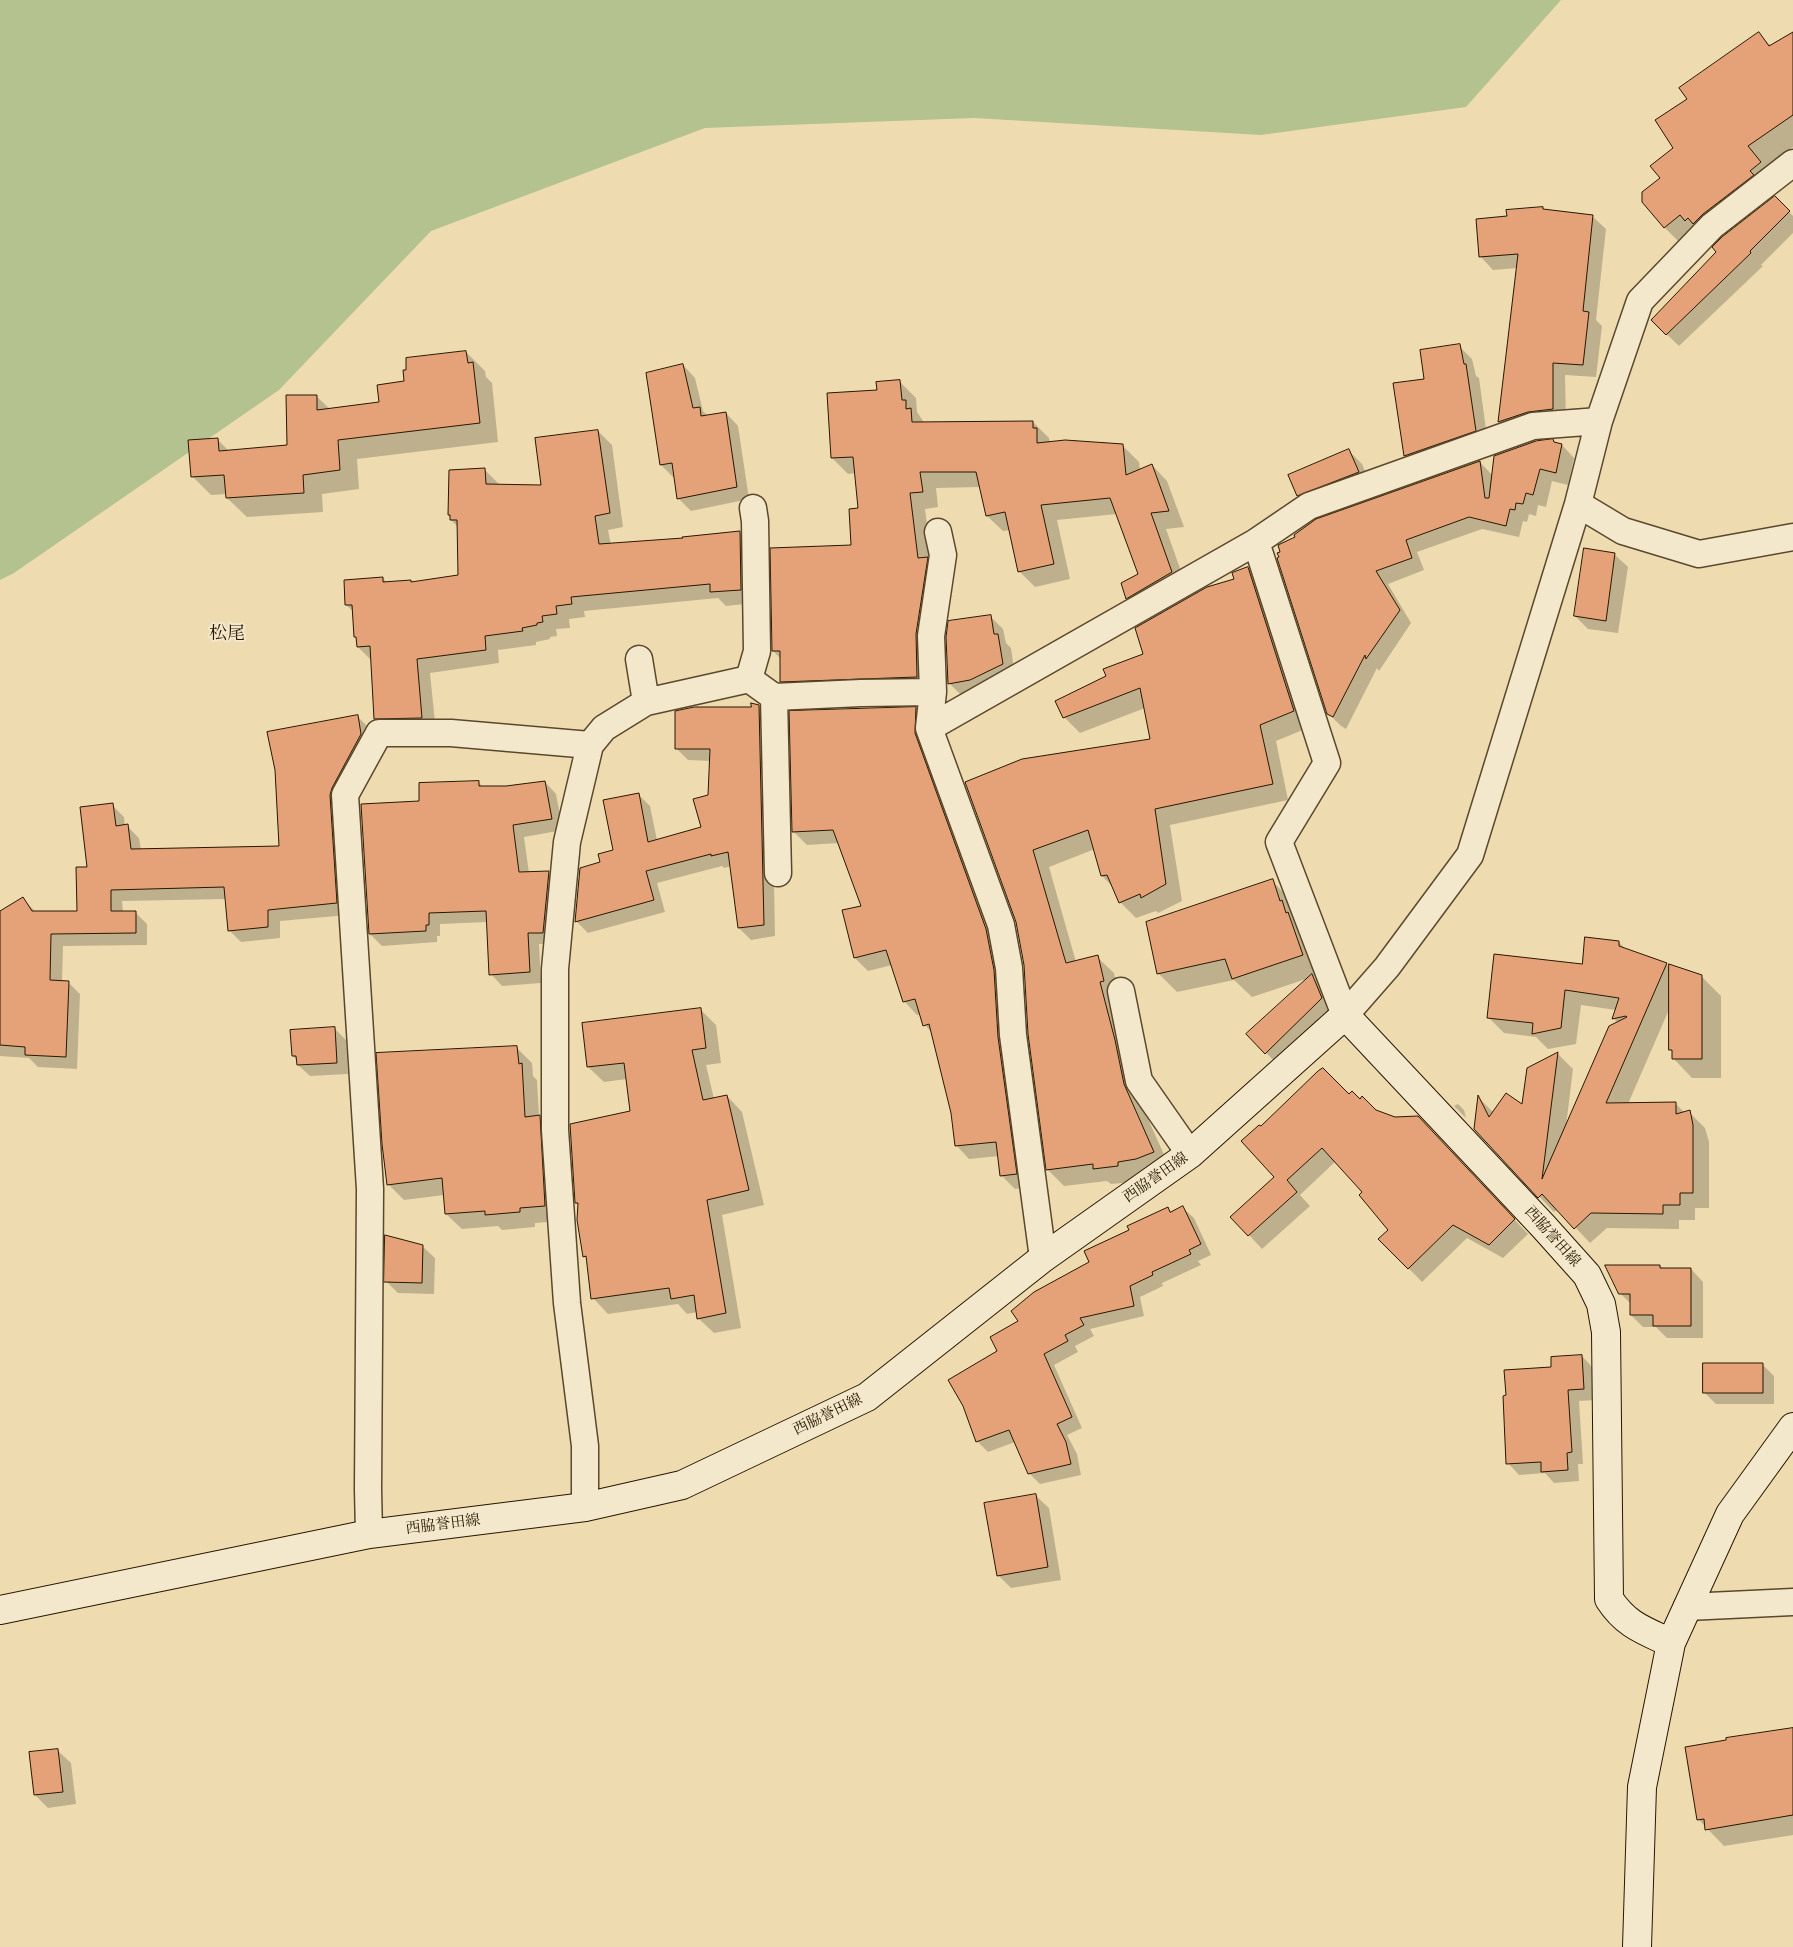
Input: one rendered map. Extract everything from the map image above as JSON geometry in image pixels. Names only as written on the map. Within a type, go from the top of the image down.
[{"type":"main road","name":"西脇誉田線","points":[[0,1610],[369,1534],[586,1507],[682,1484],[867,1397],[1043,1258],[1190,1154],[1345,1015],[1587,1275],[1601,1304],[1606,1332],[1608,1599],[1619,1614],[1631,1624],[1671,1643]]},
{"type":"main road","points":[[1637,1947],[1642,1787],[1671,1643],[1730,1514],[1793,1427]]},
{"type":"street","points":[[1256,542],[1327,763],[1279,842],[1345,1015],[1387,967],[1470,855],[1578,504],[1599,422],[1640,301],[1712,226],[1793,163]]},
{"type":"street","points":[[929,728],[1256,542],[1309,506],[1534,426],[1599,422]]},
{"type":"street","points":[[1578,504],[1623,531],[1700,554],[1793,537]]},
{"type":"street","points":[[749,678],[757,651],[755,521],[753,508]]},
{"type":"street","points":[[938,532],[943,555],[931,636],[933,692],[929,728],[1001,925],[1009,968],[1013,1035],[1043,1258]]},
{"type":"street","points":[[639,659],[646,702]]},
{"type":"street","points":[[749,678],[774,697],[861,692],[933,692]]},
{"type":"street","points":[[586,1507],[585,1446],[567,1303],[555,1130],[555,969],[567,842],[590,745],[604,728],[646,702],[749,678]]},
{"type":"street","points":[[774,697],[778,873]]},
{"type":"street","points":[[369,1534],[370,1189],[345,794],[379,733],[451,733],[590,745]]},
{"type":"street","points":[[1121,991],[1139,1081],[1190,1154]]},
{"type":"street","points":[[1687,1607],[1793,1602]]},
{"type":"green space","points":[[0,0],[1561,0],[1466,107],[1261,135],[974,118],[705,128],[431,231],[279,390],[14,573],[0,580]]},
{"type":"building","points":[[1759,32],[1769,46],[1793,32],[1793,115],[1748,146],[1761,162],[1750,171],[1754,175],[1703,214],[1693,224],[1688,218],[1685,221],[1680,215],[1664,228],[1642,202],[1642,192],[1660,178],[1650,166],[1673,148],[1655,120],[1687,99],[1679,88]]},
{"type":"building","points":[[1775,196],[1790,211],[1750,251],[1751,253],[1666,335],[1651,320],[1716,252],[1712,247],[1722,237]]},
{"type":"building","points":[[1543,207],[1543,209],[1593,215],[1583,311],[1589,312],[1583,365],[1553,363],[1553,409],[1528,412],[1498,422],[1518,254],[1479,257],[1476,219],[1507,216],[1506,210]]},
{"type":"building","points":[[1460,344],[1464,364],[1466,364],[1476,431],[1404,456],[1393,383],[1424,379],[1420,350]]},
{"type":"building","points":[[466,351],[468,363],[473,362],[480,423],[338,440],[340,470],[303,475],[304,493],[226,498],[224,475],[191,477],[188,440],[218,438],[219,451],[287,445],[286,395],[317,395],[317,410],[379,402],[377,385],[404,381],[403,370],[406,370],[406,358]]},
{"type":"building","points":[[683,364],[693,408],[700,407],[701,416],[726,412],[737,487],[677,499],[672,463],[660,465],[646,373]]},
{"type":"building","points":[[900,380],[902,400],[906,400],[906,409],[911,408],[912,422],[1033,421],[1033,428],[1037,428],[1037,443],[1065,440],[1123,444],[1126,475],[1152,464],[1169,511],[1151,513],[1172,572],[1126,599],[1121,583],[1138,574],[1110,498],[1041,505],[1054,564],[1018,572],[1005,512],[986,516],[976,472],[920,472],[923,492],[910,493],[918,558],[928,557],[916,634],[917,677],[780,682],[780,651],[772,651],[770,548],[851,545],[849,509],[858,508],[853,457],[831,458],[827,393],[877,390],[876,382]]},
{"type":"building","points":[[598,430],[610,513],[595,516],[599,544],[683,538],[740,531],[741,590],[710,592],[710,584],[571,597],[572,604],[556,606],[557,614],[542,616],[543,622],[537,623],[537,625],[522,628],[523,631],[485,636],[486,650],[417,659],[422,718],[374,719],[370,646],[357,647],[356,637],[354,637],[352,605],[345,605],[344,580],[383,577],[383,582],[411,580],[411,582],[458,575],[457,520],[450,520],[450,515],[448,515],[449,470],[485,468],[486,484],[541,485],[535,438]]},
{"type":"building","points":[[1553,439],[1554,442],[1562,444],[1556,473],[1540,469],[1533,495],[1526,493],[1523,504],[1516,503],[1515,510],[1510,509],[1506,526],[1469,517],[1406,540],[1412,558],[1376,571],[1400,610],[1366,659],[1365,655],[1333,717],[1327,714],[1277,558],[1279,557],[1277,553],[1280,552],[1278,545],[1295,537],[1294,535],[1316,519],[1480,461],[1485,498],[1489,498],[1494,456],[1536,441]]},
{"type":"building","points":[[1349,449],[1359,472],[1297,496],[1288,475]]},
{"type":"building","points":[[1584,548],[1615,553],[1606,621],[1574,616]]},
{"type":"building","points":[[1248,567],[1294,711],[1260,725],[1273,784],[1155,809],[1166,884],[1141,898],[1140,894],[1119,903],[1107,875],[1101,876],[1088,830],[1033,850],[1066,963],[1098,955],[1104,981],[1100,982],[1124,1084],[1154,1152],[1136,1159],[1118,1162],[1118,1166],[1093,1169],[1093,1164],[1046,1170],[1028,1034],[1024,965],[1016,922],[965,782],[1022,759],[1150,739],[1140,688],[1063,718],[1055,701],[1106,676],[1103,669],[1143,654],[1135,628],[1207,587],[1234,579],[1232,573]]},
{"type":"building","points":[[991,615],[994,634],[998,634],[1003,664],[970,680],[948,684],[946,637],[948,621]]},
{"type":"building","points":[[751,703],[759,705],[764,925],[738,928],[728,852],[711,856],[711,854],[646,871],[654,900],[575,922],[580,868],[600,862],[598,854],[613,850],[603,800],[639,793],[648,842],[701,827],[693,799],[708,795],[710,749],[675,749],[675,711],[694,707],[751,707]]},
{"type":"building","points":[[916,707],[915,733],[986,929],[994,970],[998,1037],[1017,1174],[1000,1176],[996,1142],[955,1146],[951,1113],[929,1024],[923,1026],[915,999],[903,1002],[886,950],[854,958],[842,910],[861,906],[833,830],[792,832],[789,711]]},
{"type":"building","points":[[358,715],[361,734],[330,795],[337,903],[268,910],[268,927],[228,931],[224,887],[111,890],[111,911],[136,911],[136,933],[51,934],[50,980],[69,981],[66,1057],[25,1055],[25,1047],[0,1045],[0,911],[23,897],[32,911],[77,911],[76,867],[87,867],[80,807],[113,803],[116,826],[128,824],[131,849],[279,846],[275,770],[267,732]]},
{"type":"building","points":[[479,781],[479,786],[506,786],[545,781],[552,819],[513,825],[519,872],[549,871],[543,933],[528,933],[530,972],[489,975],[486,911],[429,913],[429,925],[426,925],[426,931],[369,934],[361,804],[419,801],[419,783]]},
{"type":"building","points":[[1273,879],[1280,901],[1282,900],[1286,913],[1288,912],[1303,955],[1232,979],[1225,959],[1157,974],[1146,922]]},
{"type":"building","points":[[1585,937],[1619,941],[1619,946],[1667,963],[1606,1103],[1676,1102],[1676,1114],[1690,1110],[1693,1125],[1693,1193],[1680,1193],[1680,1205],[1663,1205],[1663,1214],[1591,1213],[1574,1229],[1542,1194],[1538,1198],[1474,1129],[1478,1095],[1489,1117],[1506,1093],[1522,1104],[1527,1068],[1558,1052],[1542,1179],[1609,1026],[1627,1017],[1612,1019],[1619,998],[1565,990],[1561,1028],[1532,1034],[1533,1023],[1487,1018],[1494,954],[1582,964]]},
{"type":"building","points":[[1669,964],[1702,975],[1702,1059],[1672,1059],[1672,1050],[1669,1050]]},
{"type":"building","points":[[1312,974],[1322,998],[1265,1054],[1246,1034]]},
{"type":"building","points":[[701,1008],[706,1048],[692,1050],[703,1100],[727,1095],[749,1190],[707,1200],[726,1313],[697,1319],[694,1295],[671,1299],[669,1288],[591,1299],[586,1256],[583,1257],[577,1220],[578,1203],[575,1203],[570,1124],[630,1111],[624,1063],[587,1067],[582,1023]]},
{"type":"building","points":[[335,1027],[337,1063],[297,1065],[296,1056],[292,1056],[290,1030]]},
{"type":"building","points":[[517,1046],[519,1064],[522,1063],[525,1117],[540,1115],[545,1206],[520,1208],[520,1212],[485,1215],[485,1211],[445,1214],[442,1178],[387,1185],[382,1144],[376,1053]]},
{"type":"building","points":[[1323,1068],[1349,1094],[1352,1091],[1360,1099],[1362,1096],[1376,1110],[1395,1117],[1418,1116],[1515,1219],[1489,1245],[1453,1225],[1408,1269],[1378,1239],[1388,1230],[1359,1195],[1362,1192],[1322,1148],[1287,1180],[1297,1192],[1248,1236],[1230,1217],[1274,1177],[1241,1141],[1259,1125],[1261,1126]]},
{"type":"building","points":[[1183,1206],[1201,1244],[1189,1250],[1191,1254],[1152,1272],[1153,1275],[1130,1286],[1134,1306],[1080,1318],[1084,1325],[1065,1335],[1068,1341],[1044,1354],[1072,1417],[1057,1424],[1066,1442],[1071,1464],[1028,1474],[1009,1430],[976,1442],[963,1406],[948,1380],[997,1351],[990,1337],[1018,1321],[1011,1311],[1034,1292],[1089,1262],[1084,1251],[1129,1230],[1127,1226],[1168,1207],[1170,1212]]},
{"type":"building","points":[[385,1235],[423,1245],[422,1283],[384,1282]]},
{"type":"building","points":[[1605,1265],[1660,1265],[1660,1268],[1691,1268],[1691,1326],[1653,1326],[1653,1315],[1630,1315],[1630,1294],[1619,1294]]},
{"type":"building","points":[[1582,1355],[1584,1389],[1568,1390],[1572,1452],[1567,1453],[1568,1470],[1541,1472],[1541,1462],[1506,1464],[1503,1396],[1506,1395],[1504,1370],[1551,1367],[1551,1357]]},
{"type":"building","points":[[1703,1363],[1763,1363],[1763,1393],[1703,1393]]},
{"type":"building","points":[[1036,1494],[1048,1567],[997,1576],[984,1503]]},
{"type":"building","points":[[1793,1728],[1793,1815],[1705,1830],[1704,1819],[1697,1820],[1685,1747],[1726,1740],[1726,1738]]},
{"type":"building","points":[[58,1749],[63,1792],[34,1795],[29,1752]]},
{"type":"district","name":"松尾","points":[[227,635]]}]
